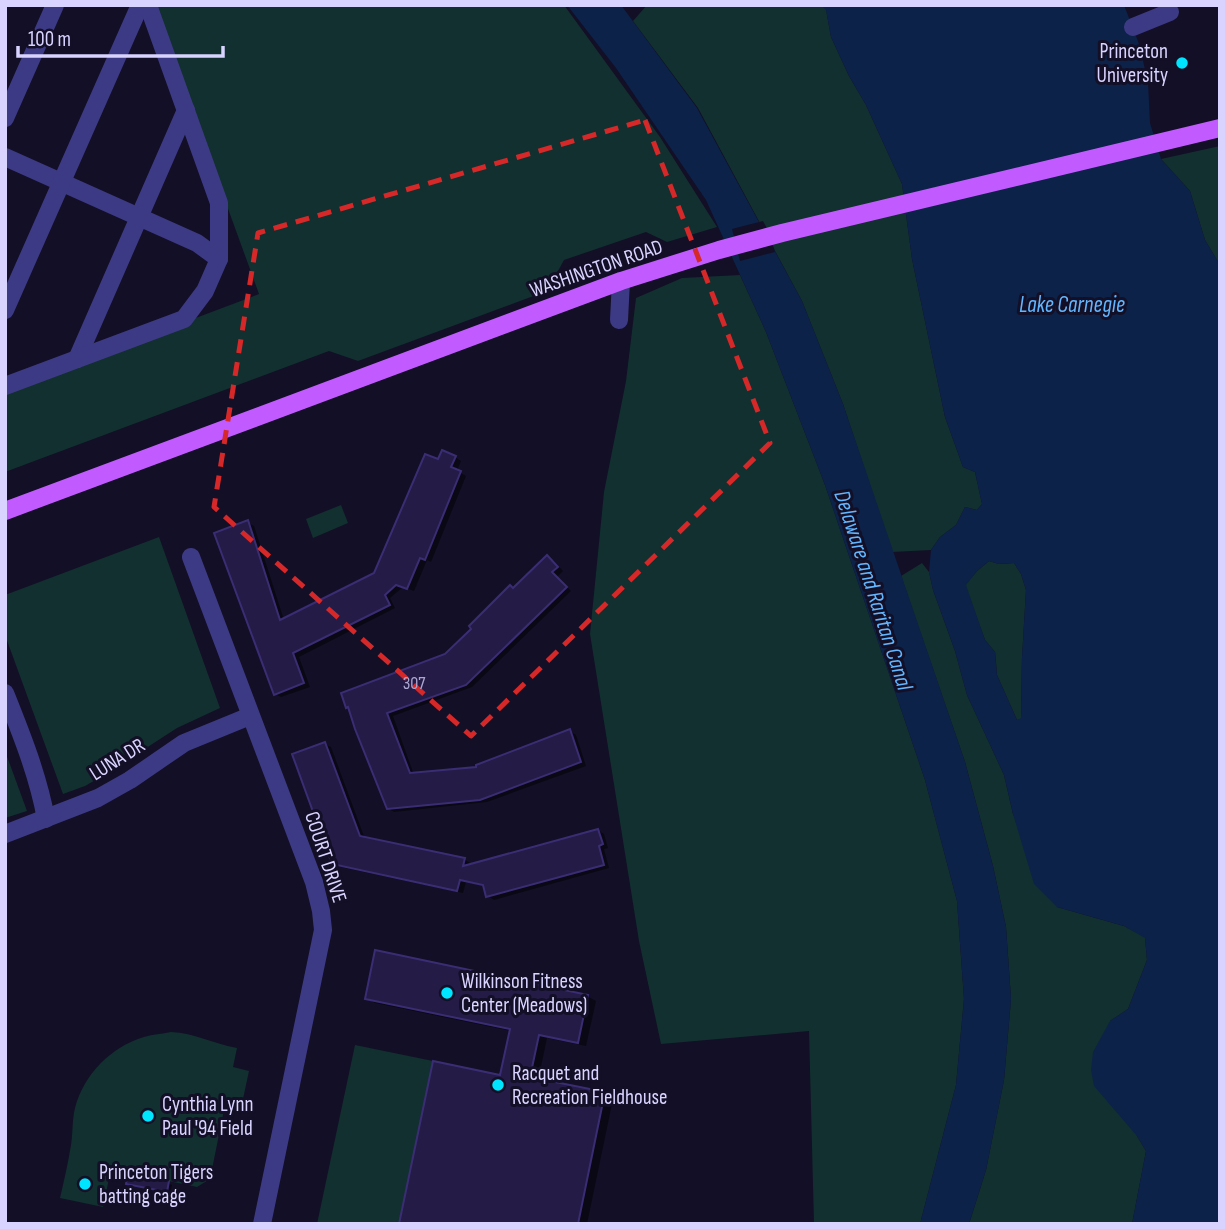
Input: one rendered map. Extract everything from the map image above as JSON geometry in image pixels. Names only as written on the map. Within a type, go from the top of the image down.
[{"type":"main road","name":"WASHINGTON ROAD","points":[[5,511],[621,281],[736,245],[1220,128]]},
{"type":"street","points":[[5,118],[55,5]]},
{"type":"street","points":[[5,310],[141,5]]},
{"type":"street","points":[[5,386],[184,319],[205,291],[219,259],[219,204],[148,5]]},
{"type":"street","points":[[1133,27],[1170,12]]},
{"type":"street","points":[[77,359],[186,110]]},
{"type":"street","points":[[5,157],[197,243],[219,259]]},
{"type":"street","points":[[619,320],[621,281]]},
{"type":"street","name":"COURT DRIVE","points":[[191,557],[314,882],[321,911],[323,930],[262,1224]]},
{"type":"street","points":[[5,692],[19,728],[46,818]]},
{"type":"street","name":"LUNA DR","points":[[5,834],[98,798],[184,743],[250,716]]},
{"type":"highlighted area","points":[[645,120],[770,443],[471,736],[214,507],[258,233]]},
{"type":"green space","points":[[154,5],[564,5],[660,137],[717,227],[667,242],[646,232],[564,260],[547,291],[358,361],[329,351],[5,472],[5,390],[259,294]]},
{"type":"green space","points":[[647,5],[821,5],[826,9],[831,37],[902,184],[912,259],[945,417],[963,467],[975,472],[982,504],[977,510],[965,507],[956,525],[940,537],[931,550],[892,552],[843,404],[802,301],[698,108],[633,21]]},
{"type":"green space","points":[[1220,146],[1220,265],[1205,240],[1190,191],[1161,159]]},
{"type":"green space","points":[[740,275],[766,332],[825,485],[925,780],[957,901],[964,999],[956,1085],[920,1224],[814,1224],[809,1031],[661,1044],[639,941],[590,634],[604,492],[626,381],[636,298],[682,278]]},
{"type":"green space","points":[[341,505],[348,523],[313,538],[306,519]]},
{"type":"green space","points":[[159,537],[220,708],[177,728],[85,786],[63,794],[5,635],[5,595]]},
{"type":"green space","points":[[989,561],[999,564],[1014,563],[1026,590],[1021,719],[1017,720],[997,675],[995,652],[985,640],[965,585]]},
{"type":"green space","points":[[922,563],[929,572],[967,695],[1004,775],[1013,814],[1057,907],[1124,926],[1145,937],[1147,960],[1128,1009],[1110,1021],[1137,1136],[1146,1151],[1132,1224],[969,1224],[986,1170],[1004,1080],[1011,999],[1006,927],[965,762],[901,576]]},
{"type":"green space","points":[[5,751],[27,811],[5,818]]},
{"type":"green space","name":"Cynthia Lynn Paul '94 Field","points":[[171,1032],[237,1048],[233,1067],[249,1071],[240,1113],[224,1110],[210,1179],[197,1187],[111,1169],[103,1207],[60,1198],[71,1145],[75,1108],[92,1073],[110,1055],[132,1042]]},
{"type":"green space","points":[[355,1045],[433,1061],[399,1224],[317,1224]]},
{"type":"water","name":"Delaware and Raritan Canal","points":[[567,5],[621,5],[697,108],[802,301],[843,404],[965,762],[1006,927],[1011,999],[1004,1080],[986,1170],[969,1224],[920,1224],[956,1085],[964,999],[957,901],[925,780],[825,485],[766,332],[706,200],[616,68]]},
{"type":"water","name":"Lake Carnegie","points":[[821,5],[1124,5],[1139,44],[1148,82],[1150,123],[1161,159],[1190,191],[1205,240],[1220,265],[1220,1224],[1132,1224],[1146,1151],[1137,1136],[1094,1086],[1091,1070],[1093,1052],[1110,1021],[1128,1009],[1147,960],[1145,938],[1124,926],[1057,907],[1034,884],[1004,775],[967,695],[929,572],[931,550],[940,537],[956,525],[965,507],[977,510],[982,504],[975,472],[963,467],[945,417],[912,259],[902,184],[831,37],[826,10]],"holes":[[[989,561],[999,564],[1014,563],[1026,590],[1021,718],[1017,720],[997,675],[995,652],[985,640],[966,585]]]},
{"type":"pier","points":[[763,221],[775,252],[740,261],[732,229]]},
{"type":"building","points":[[442,450],[456,456],[451,467],[461,471],[425,560],[420,558],[407,589],[396,585],[385,595],[390,605],[293,653],[304,683],[274,695],[214,533],[248,520],[280,620],[374,573],[425,454],[438,459]]},
{"type":"building","points":[[547,555],[558,567],[552,572],[567,587],[466,685],[387,713],[410,773],[476,767],[570,729],[581,762],[480,800],[387,809],[341,693],[445,654],[510,585],[513,588]]},
{"type":"building","points":[[325,742],[360,836],[465,858],[463,866],[598,829],[603,844],[599,846],[604,865],[486,897],[483,885],[460,880],[457,891],[332,864],[292,754]]},
{"type":"building","name":"Racquet and Recreation Fieldhouse","points":[[375,950],[588,995],[578,1043],[539,1035],[530,1077],[605,1092],[578,1224],[399,1224],[433,1061],[500,1075],[510,1029],[365,999]]},
{"type":"building","points":[[128,1173],[169,1181],[167,1192],[126,1184]]},
{"type":"place","name":"Princeton University","points":[[1182,63]]},
{"type":"place","name":"Wilkinson Fitness Center (Meadows)","points":[[447,993]]},
{"type":"place","name":"Racquet and Recreation Fieldhouse","points":[[498,1085]]},
{"type":"place","name":"Cynthia Lynn Paul '94 Field","points":[[148,1116]]},
{"type":"place","name":"Princeton Tigers batting cage","points":[[85,1184]]}]
